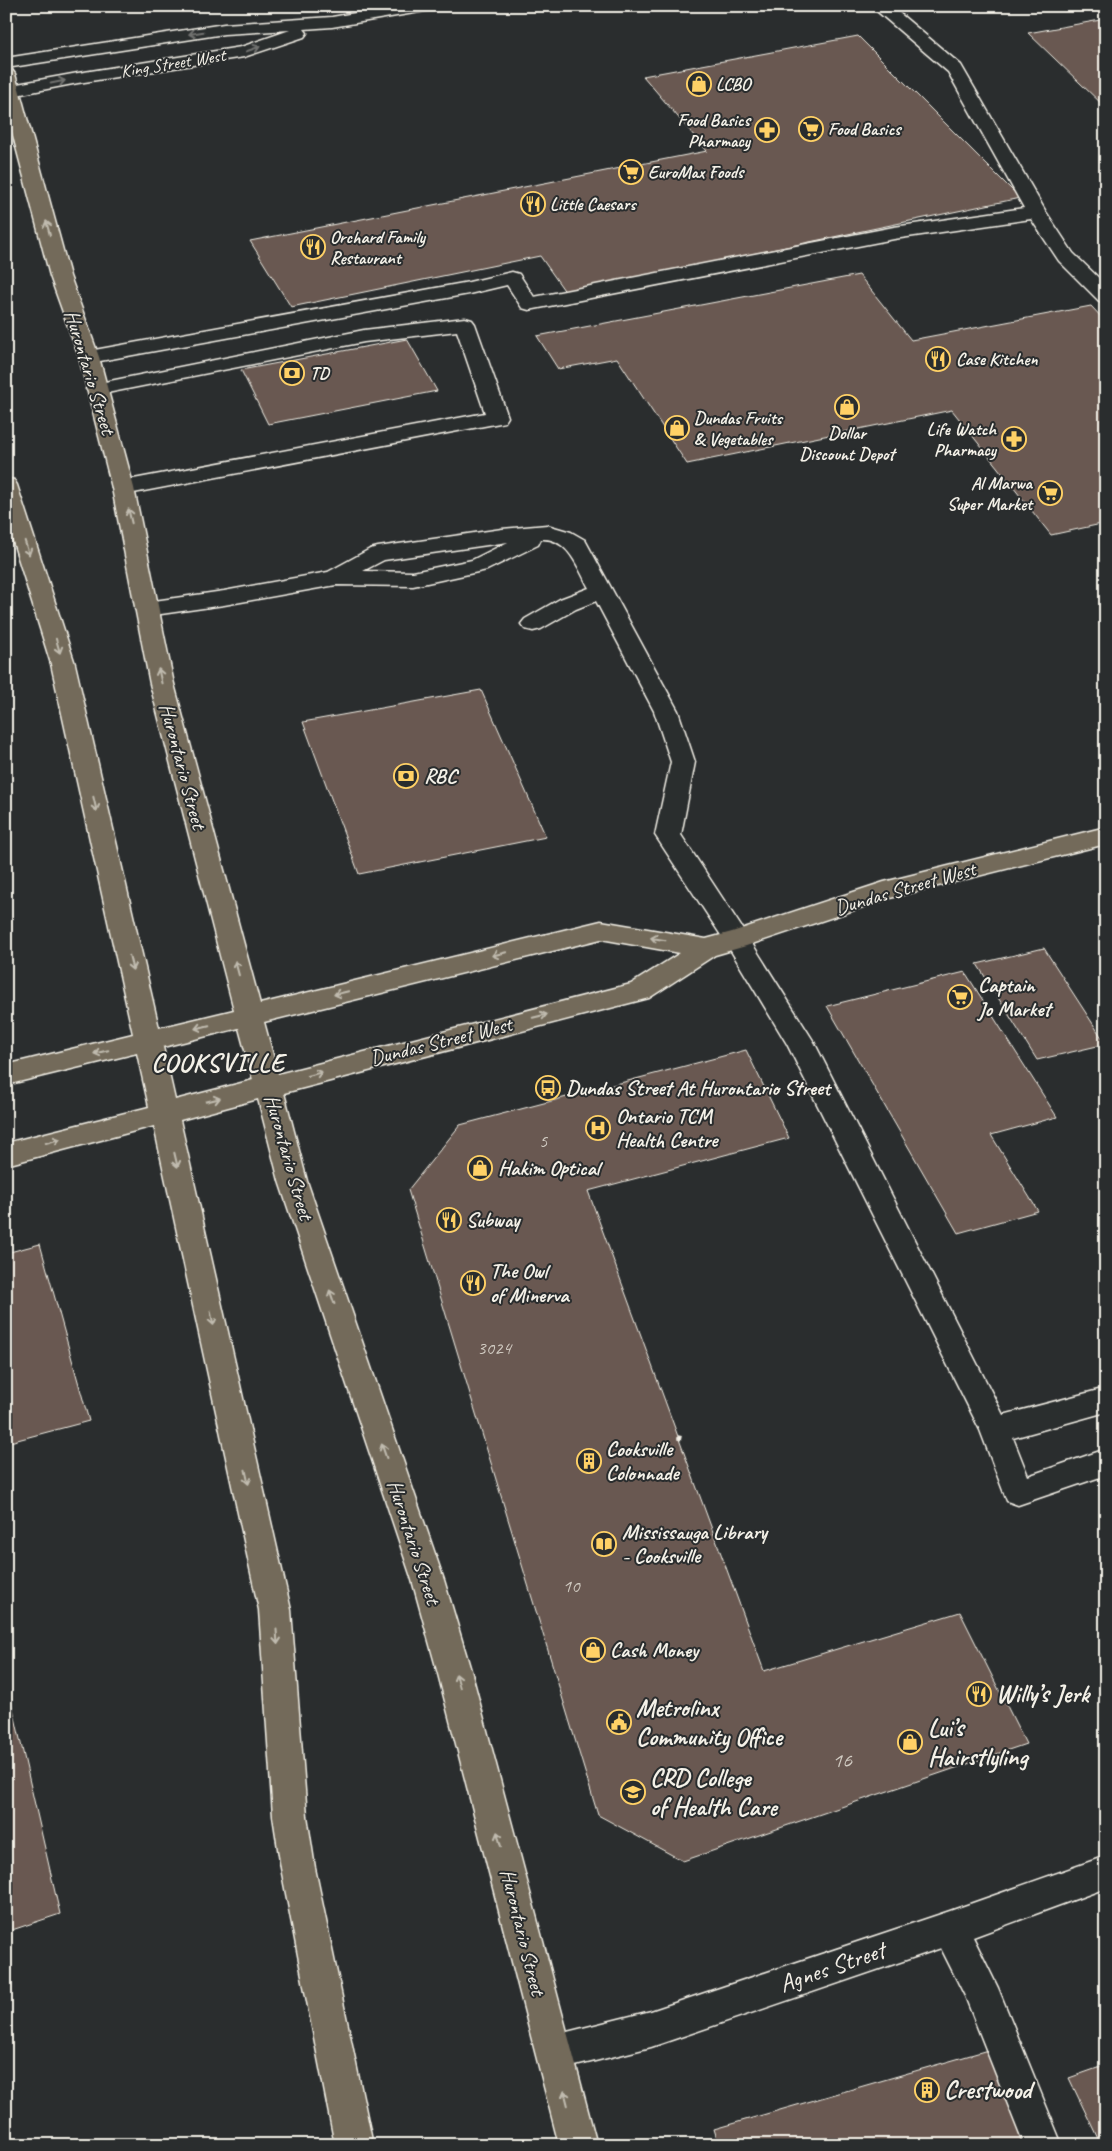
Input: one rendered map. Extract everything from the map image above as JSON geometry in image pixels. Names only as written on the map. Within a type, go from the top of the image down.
[{"type":"main road","name":"Hurontario Street","points":[[8,86],[60,276],[89,357],[124,488],[162,684],[293,1181],[428,1580],[456,1674],[578,2145]]},
{"type":"main road","points":[[6,485],[63,664],[166,1112],[275,1610],[290,1816],[298,1868],[354,2145]]},
{"type":"main road","name":"Dundas Street West","points":[[6,1154],[640,991],[706,948],[737,940],[884,891],[1106,835]]},
{"type":"main road","name":"Dundas Street West","points":[[6,1076],[601,930],[706,948]]},
{"type":"street","name":"King Street West","points":[[6,63],[329,14],[426,6]]},
{"type":"street","points":[[880,6],[955,69],[1036,212],[1066,257],[1106,297]]},
{"type":"street","name":"King Street West","points":[[8,86],[78,78],[244,52],[329,14]]},
{"type":"street","points":[[89,357],[469,288],[512,278],[530,304],[894,233],[1036,212]]},
{"type":"street","points":[[97,389],[364,336],[464,324],[497,417],[124,488]]},
{"type":"street","points":[[147,609],[224,598],[335,578],[378,554],[502,536],[548,532],[563,536],[577,545],[666,711],[683,762],[668,836],[737,940],[800,1042],[884,1212],[996,1430],[1018,1492],[1106,1462]]},
{"type":"street","points":[[533,624],[568,604],[602,591]]},
{"type":"street","points":[[996,1430],[1106,1400]]},
{"type":"street","name":"Agnes Street","points":[[555,2053],[650,2029],[950,1928],[1106,1872]]},
{"type":"street","points":[[950,1928],[980,1988],[1043,2145]]},
{"type":"building","points":[[1106,19],[1106,108],[1028,33]]},
{"type":"building","points":[[858,36],[1020,198],[566,293],[540,256],[291,307],[250,241],[707,151],[643,76]]},
{"type":"building","points":[[859,275],[911,340],[1091,306],[1106,322],[1106,523],[1051,535],[952,410],[687,464],[617,358],[558,369],[537,336]]},
{"type":"building","points":[[407,339],[437,391],[268,424],[241,370]]},
{"type":"building","points":[[481,690],[546,837],[359,874],[303,722]]},
{"type":"building","points":[[1044,948],[1106,1044],[1037,1060],[977,964]]},
{"type":"building","points":[[965,972],[1057,1117],[991,1135],[1038,1211],[958,1233],[827,1006]]},
{"type":"building","name":"Cooksville Colonnade","points":[[746,1050],[789,1138],[588,1191],[764,1671],[960,1612],[1026,1744],[683,1861],[598,1815],[408,1190],[460,1125]]},
{"type":"building","points":[[40,1244],[89,1421],[6,1443],[6,1253]]},
{"type":"building","points":[[6,1691],[9,1691],[60,1914],[6,1932]]},
{"type":"building","name":"Crestwood","points":[[988,2050],[1026,2145],[719,2145],[714,2129]]},
{"type":"building","points":[[1106,2065],[1106,2145],[1101,2145],[1069,2078]]},
{"type":"place","name":"LCBO","points":[[699,84]]},
{"type":"place","name":"Food Basics","points":[[811,129]]},
{"type":"place","name":"Food Basics Pharmacy","points":[[767,130]]},
{"type":"place","name":"EuroMax Foods","points":[[631,172]]},
{"type":"place","name":"Little Caesars","points":[[533,204]]},
{"type":"place","name":"Orchard Family Restaurant","points":[[313,247]]},
{"type":"place","name":"Case Kitchen","points":[[938,359]]},
{"type":"place","name":"TD","points":[[292,373]]},
{"type":"place","name":"Dollar Discount Depot","points":[[847,407]]},
{"type":"place","name":"Dundas Fruits & Vegetables","points":[[677,428]]},
{"type":"place","name":"Life Watch Pharmacy","points":[[1014,439]]},
{"type":"place","name":"Al Marwa Super Market","points":[[1050,493]]},
{"type":"place","name":"RBC","points":[[406,776]]},
{"type":"place","name":"Captain Jo Market","points":[[960,997]]},
{"type":"place","name":"Dundas Street At Hurontario Street","points":[[548,1088]]},
{"type":"place","name":"Ontario TCM Health Centre","points":[[598,1128]]},
{"type":"place","name":"Hakim Optical","points":[[480,1168]]},
{"type":"place","name":"Subway","points":[[449,1220]]},
{"type":"place","name":"The Owl of Minerva","points":[[473,1283]]},
{"type":"place","name":"Cooksville Colonnade","points":[[589,1461]]},
{"type":"place","name":"Mississauga Library - Cooksville","points":[[604,1544]]},
{"type":"place","name":"Cash Money","points":[[593,1650]]},
{"type":"place","name":"Willy’s Jerk","points":[[979,1694]]},
{"type":"place","name":"Metrolinx Community Office","points":[[619,1722]]},
{"type":"place","name":"Lui’s Hairstlyling","points":[[910,1742]]},
{"type":"place","name":"CRD College of Health Care","points":[[633,1792]]},
{"type":"place","name":"Crestwood","points":[[927,2090]]},
{"type":"district","name":"COOKSVILLE","points":[[218,1062]]}]
